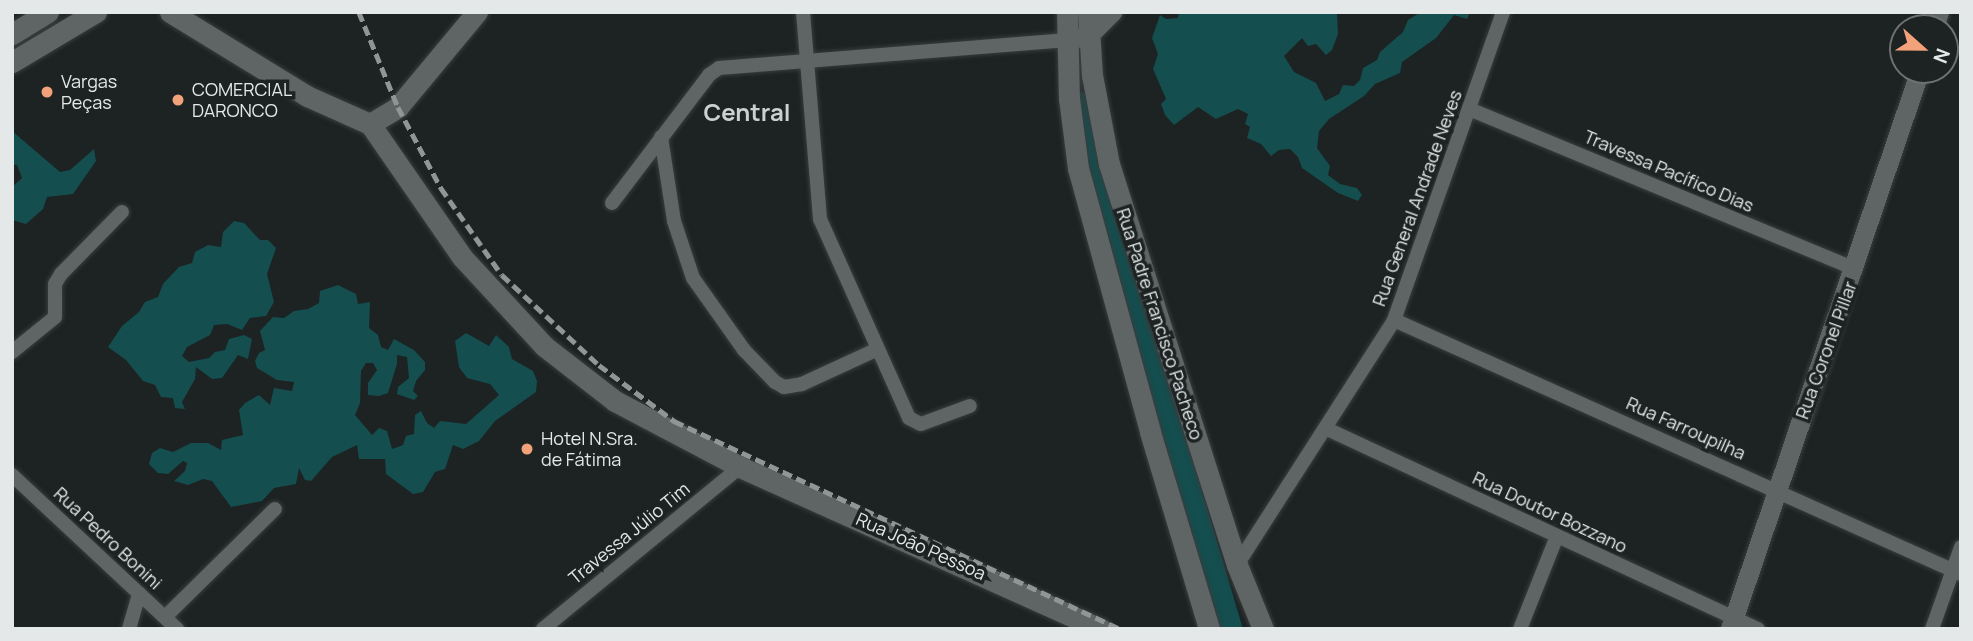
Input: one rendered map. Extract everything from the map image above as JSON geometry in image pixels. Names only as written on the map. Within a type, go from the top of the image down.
[{"type":"main road","points":[[12,34],[48,12]]},
{"type":"main road","points":[[12,62],[96,12]]},
{"type":"main road","points":[[170,12],[307,96],[370,124],[398,107],[477,12]]},
{"type":"main road","name":"Rua Padre Francisco Pacheco","points":[[1067,12],[1069,98],[1078,168],[1143,407],[1209,629]]},
{"type":"main road","name":"Rua Padre Francisco Pacheco","points":[[1088,12],[1092,75],[1110,164],[1237,565],[1263,629]]},
{"type":"main road","name":"Rua João Pessoa","points":[[370,124],[462,257],[544,346],[615,401],[740,467],[1101,629]]},
{"type":"main road","points":[[1078,168],[1110,164]]},
{"type":"street","points":[[803,12],[820,219],[876,349],[914,422],[921,424],[970,406]]},
{"type":"street","points":[[612,203],[709,75],[719,68],[1068,40],[1090,35],[1107,21],[1112,12]]},
{"type":"street","name":"Rua General Andrade Neves","points":[[1237,565],[1327,429],[1394,320],[1503,12]]},
{"type":"street","name":"Rua Coronel Pillar","points":[[1732,623],[1776,489],[1855,269],[1915,84]]},
{"type":"street","name":"Travessa Pacífico Dias","points":[[1469,109],[1855,269]]},
{"type":"street","points":[[661,137],[674,221],[693,278],[744,350],[775,382],[784,387],[802,384],[876,349]]},
{"type":"street","points":[[12,352],[55,317],[55,284],[61,274],[122,212]]},
{"type":"street","name":"Rua Farroupilha","points":[[1394,320],[1957,572]]},
{"type":"street","name":"Rua Doutor Bozzano","points":[[1327,429],[1557,536],[1732,623],[1758,629]]},
{"type":"street","name":"Travessa Júlio Tim","points":[[543,629],[740,467]]},
{"type":"street","name":"Rua Pedro Bonini","points":[[12,475],[177,629]]},
{"type":"street","points":[[164,617],[275,509]]},
{"type":"street","points":[[1520,629],[1557,536]]},
{"type":"street","points":[[1932,629],[1957,572],[1961,547]]},
{"type":"street","points":[[129,629],[139,593]]},
{"type":"shaded area","points":[[1179,12],[1337,12],[1338,34],[1332,50],[1326,55],[1316,44],[1308,46],[1302,38],[1284,56],[1294,72],[1316,83],[1325,101],[1339,94],[1343,85],[1354,86],[1360,80],[1363,68],[1377,60],[1380,52],[1403,32],[1408,20],[1421,12],[1470,12],[1467,19],[1454,15],[1436,38],[1402,62],[1400,73],[1375,84],[1364,96],[1329,119],[1319,131],[1317,148],[1330,166],[1328,175],[1340,184],[1357,188],[1362,195],[1358,201],[1338,193],[1302,168],[1298,157],[1290,149],[1279,150],[1271,156],[1261,144],[1247,138],[1250,127],[1245,124],[1248,114],[1238,109],[1216,119],[1198,107],[1174,125],[1165,115],[1161,104],[1166,99],[1153,69],[1158,54],[1152,38],[1160,15],[1166,19],[1178,18]]},
{"type":"shaded area","points":[[1084,92],[1243,629],[1215,629],[1080,158],[1072,94]]},
{"type":"shaded area","points":[[12,131],[60,172],[70,170],[94,149],[96,161],[73,194],[47,197],[43,209],[26,224],[12,220],[12,187],[22,178],[17,165],[12,164]]},
{"type":"shaded area","points":[[234,221],[244,223],[260,240],[268,240],[276,248],[267,274],[274,302],[266,316],[250,318],[242,330],[227,324],[214,325],[210,335],[187,347],[182,356],[189,362],[209,358],[215,352],[225,350],[229,339],[244,335],[252,339],[248,359],[238,355],[222,378],[212,379],[196,367],[195,379],[182,402],[185,409],[175,408],[173,398],[161,397],[155,385],[143,381],[126,360],[108,347],[122,326],[139,312],[145,302],[158,297],[163,284],[179,267],[192,263],[195,252],[208,245],[221,247],[223,232]]},
{"type":"shaded area","points":[[338,285],[356,294],[358,304],[370,302],[369,328],[378,335],[381,347],[388,350],[394,339],[414,350],[425,362],[425,370],[416,381],[413,391],[418,396],[414,400],[397,394],[398,387],[409,378],[407,357],[397,355],[388,393],[379,396],[368,395],[368,383],[377,370],[373,363],[366,363],[361,371],[360,403],[355,415],[372,435],[379,428],[387,431],[392,449],[403,445],[406,436],[414,434],[415,415],[421,411],[427,423],[434,428],[440,421],[466,424],[499,395],[490,384],[467,378],[459,367],[455,341],[466,333],[489,346],[496,335],[509,347],[512,359],[533,371],[537,381],[536,392],[495,421],[479,441],[463,449],[453,445],[445,469],[435,472],[423,492],[413,494],[386,474],[385,459],[359,459],[357,445],[332,457],[311,481],[305,480],[299,468],[296,484],[274,488],[262,501],[231,507],[212,481],[203,479],[188,485],[174,481],[185,471],[187,463],[183,461],[168,474],[158,473],[149,464],[152,453],[160,448],[173,452],[191,443],[208,443],[221,450],[222,440],[243,435],[239,410],[245,403],[259,395],[270,405],[274,388],[292,391],[294,382],[277,380],[257,368],[255,361],[259,353],[265,350],[260,331],[273,317],[284,318],[294,311],[308,309],[319,303],[320,291]]},
{"type":"railway","points":[[359,12],[398,107],[441,188],[502,275],[599,365],[674,421],[1121,629]]},
{"type":"place","name":"Vargas Peças","points":[[47,92]]},
{"type":"place","name":"COMERCIAL DARONCO","points":[[178,100]]},
{"type":"place","name":"Hotel N.Sra. de Fátima","points":[[527,449]]},
{"type":"district","name":"Central","points":[[747,112]]}]
